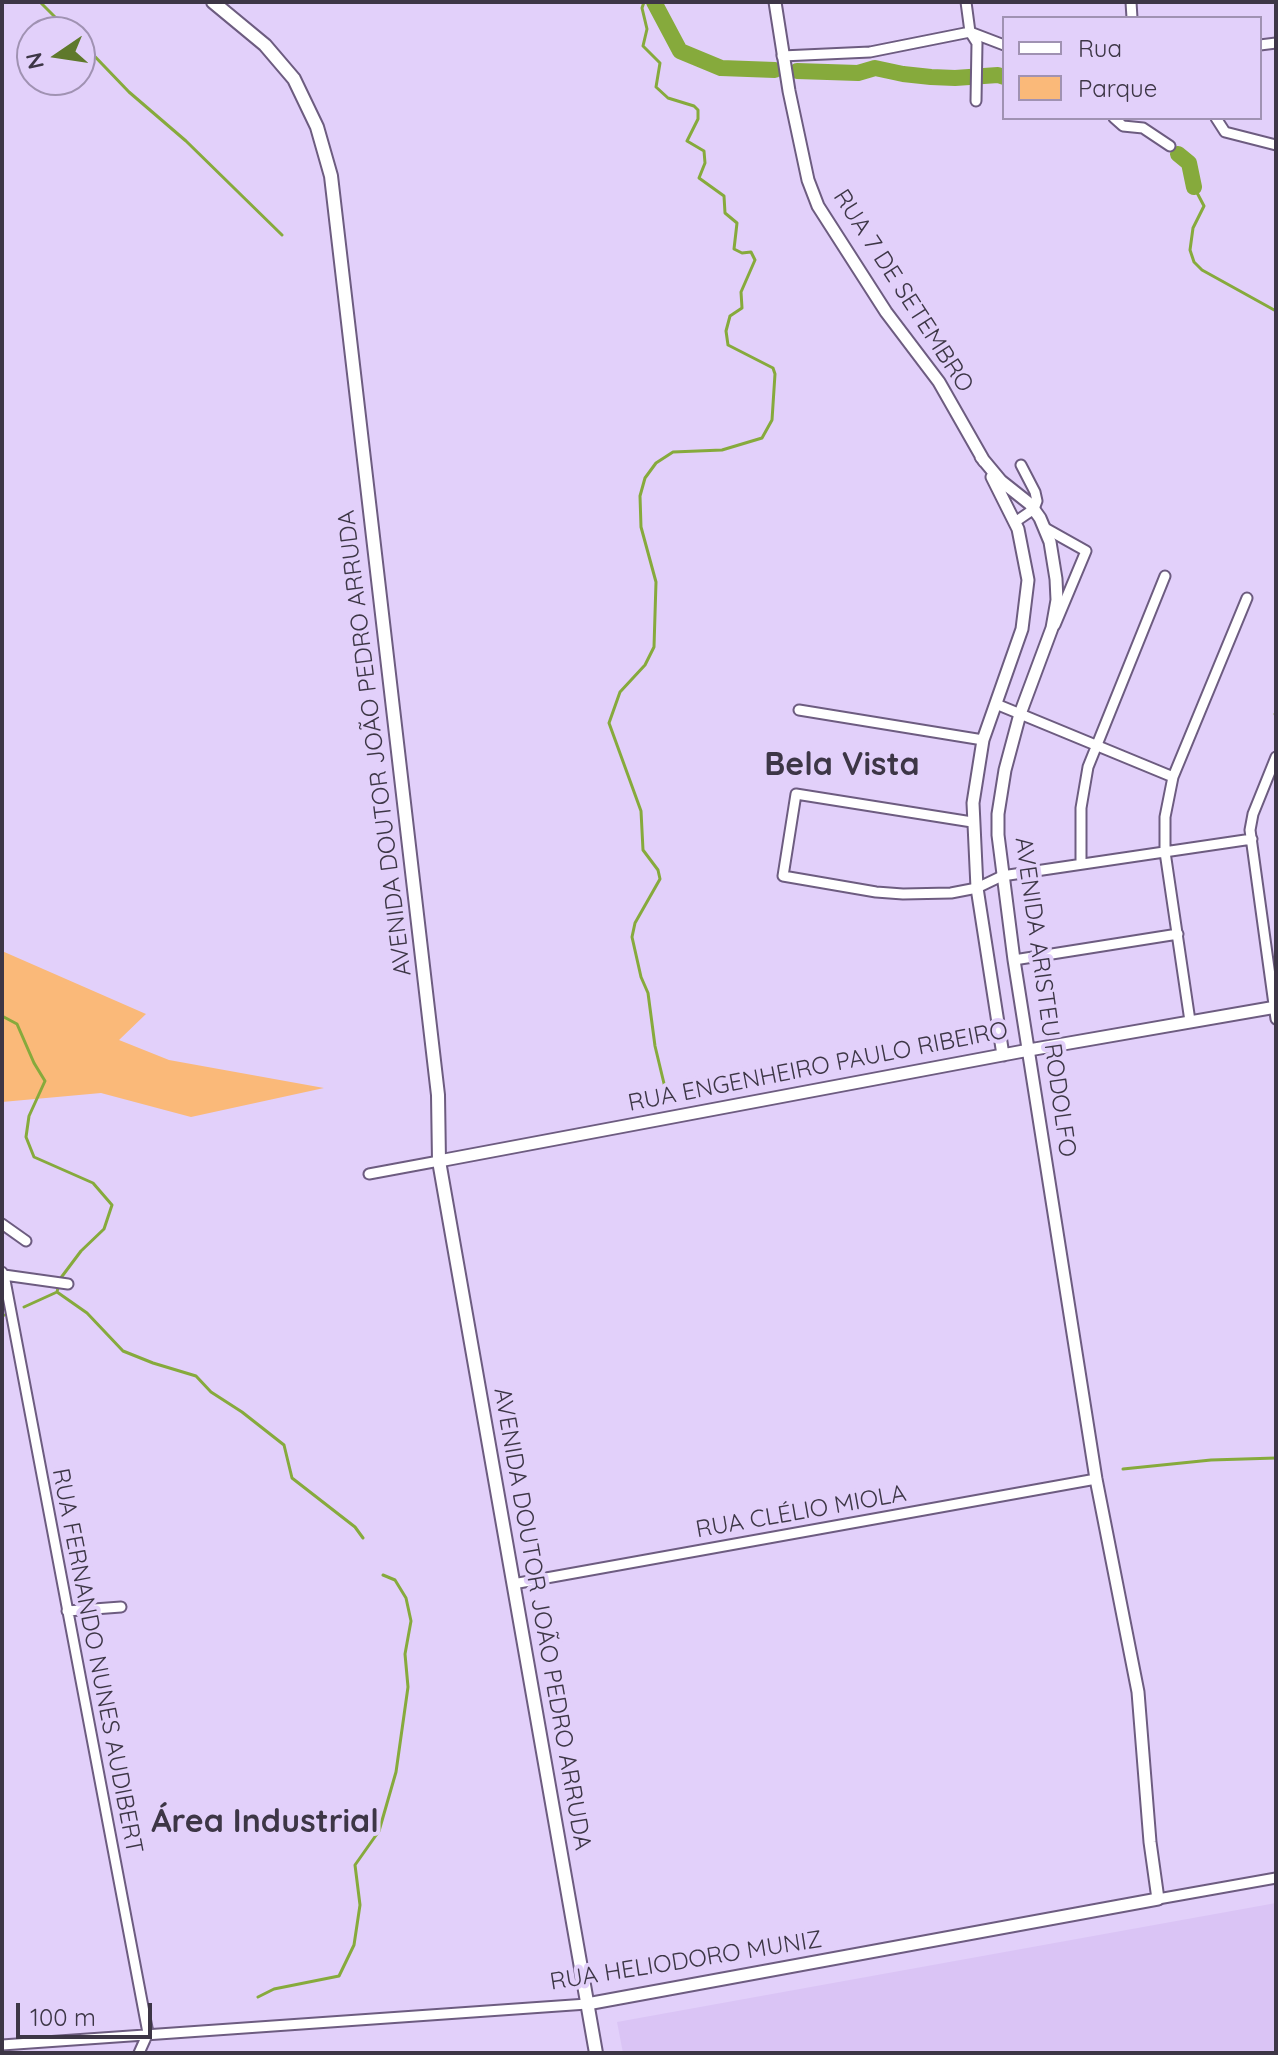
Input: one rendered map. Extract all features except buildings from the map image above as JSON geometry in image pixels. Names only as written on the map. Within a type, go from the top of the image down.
[{"type":"main road","name":"AVENIDA DOUTOR JOÃO PEDRO ARRUDA","points":[[213,2],[282,63],[306,101],[317,127],[332,186],[438,1095],[447,1139],[445,1152],[439,1161],[447,1167],[444,1193],[596,2053]]},
{"type":"street","name":"RUA 7 DE SETEMBRO","points":[[775,2],[782,56],[804,163],[818,206],[886,312],[939,382],[981,457]]},
{"type":"street","points":[[966,2],[970,32],[977,43],[976,101]]},
{"type":"street","points":[[782,56],[870,52],[970,32],[1002,44]]},
{"type":"street","points":[[1116,120],[1123,126],[1143,123],[1170,146]]},
{"type":"street","points":[[1217,120],[1225,132],[1276,145]]},
{"type":"street","name":"AVENIDA ARISTEU RODOLFO","points":[[981,457],[1001,481],[1034,509],[1045,528],[1054,559],[1057,600],[1048,643],[1011,744],[1000,803],[998,835],[1014,960],[1096,1479],[1138,1692],[1158,1899]]},
{"type":"street","name":"AVENIDA ARISTEU RODOLFO","points":[[981,457],[1015,522],[1026,562],[1025,614],[1015,652],[983,740],[972,822],[977,888],[1003,1055]]},
{"type":"street","points":[[1015,522],[1034,509],[1037,501],[1021,465]]},
{"type":"street","points":[[1045,528],[1086,551],[1048,643]]},
{"type":"street","points":[[1081,864],[1079,834],[1083,787],[1095,745],[1165,576]]},
{"type":"street","points":[[1190,1021],[1165,852],[1165,817],[1173,777],[1247,598]]},
{"type":"street","points":[[996,704],[1173,777]]},
{"type":"street","points":[[799,710],[983,740]]},
{"type":"street","points":[[1275,1011],[1252,839],[1253,814],[1276,757]]},
{"type":"street","points":[[972,822],[796,794],[783,876],[903,894],[951,893],[977,888],[1002,876],[1252,839]]},
{"type":"street","points":[[1014,960],[1178,934]]},
{"type":"street","name":"RUA ENGENHEIRO PAULO RIBEIRO","points":[[369,1174],[1190,1021],[1275,1011]]},
{"type":"street","points":[[2,1224],[26,1241]]},
{"type":"street","points":[[3,1273],[68,1284]]},
{"type":"street","name":"RUA FERNANDO NUNES AUDIBERT","points":[[3,1273],[148,2033]]},
{"type":"street","name":"RUA CLÉLIO MIOLA","points":[[513,1584],[1096,1479]]},
{"type":"street","points":[[67,1611],[121,1607]]},
{"type":"street","name":"RUA HELIODORO MUNIZ","points":[[2,2045],[587,2004],[1276,1878]]},
{"type":"street","points":[[139,2053],[148,2033]]},
{"type":"shaded area","points":[[1276,1903],[1276,2053],[623,2053],[617,2022]]},
{"type":"green space","points":[[2,951],[146,1014],[119,1040],[169,1060],[324,1088],[191,1117],[101,1093],[2,1102]]},
{"type":"waterway","points":[[40,2],[54,16]]},
{"type":"waterway","points":[[644,2],[642,8],[647,29],[643,46],[660,63],[656,87],[668,98],[698,110],[698,119],[687,141],[704,151],[705,163],[699,178],[724,196],[725,213],[737,223],[734,249],[742,253],[751,252],[755,260],[741,292],[742,308],[730,316],[726,331],[728,345],[773,368],[775,374],[772,420],[762,438],[722,450],[673,452],[656,463],[645,478],[640,496],[641,527],[656,582],[654,647],[645,665],[620,692],[609,723],[641,811],[643,850],[658,870],[660,879],[635,923],[632,937],[648,993],[655,1046],[667,1096]]},
{"type":"waterway","points":[[654,2],[680,51],[721,68],[775,70]]},
{"type":"waterway","points":[[96,58],[282,235]]},
{"type":"waterway","points":[[797,71],[858,73],[875,68],[931,77],[1002,76]]},
{"type":"waterway","points":[[1178,154],[1189,163],[1194,187]]},
{"type":"waterway","points":[[1194,187],[1204,206],[1193,228],[1190,250],[1194,262],[1202,270],[1276,311]]},
{"type":"waterway","points":[[2,1016],[17,1024],[45,1081],[29,1116],[26,1137],[34,1157],[93,1183],[112,1205],[104,1229],[81,1251],[60,1279],[57,1292],[24,1307]]},
{"type":"waterway","points":[[57,1292],[87,1313],[123,1351],[196,1376],[211,1392],[284,1445],[292,1478],[355,1527],[363,1538]]},
{"type":"waterway","points":[[1123,1469],[1211,1460],[1276,1458]]},
{"type":"waterway","points":[[258,1997],[274,1989],[339,1976],[354,1945],[360,1905],[355,1865],[379,1831],[396,1772],[408,1687],[405,1654],[411,1621],[406,1598],[395,1580],[383,1575]]},
{"type":"district","name":"Bela Vista","points":[[842,765]]},
{"type":"district","name":"Área Industrial","points":[[265,1822]]}]
